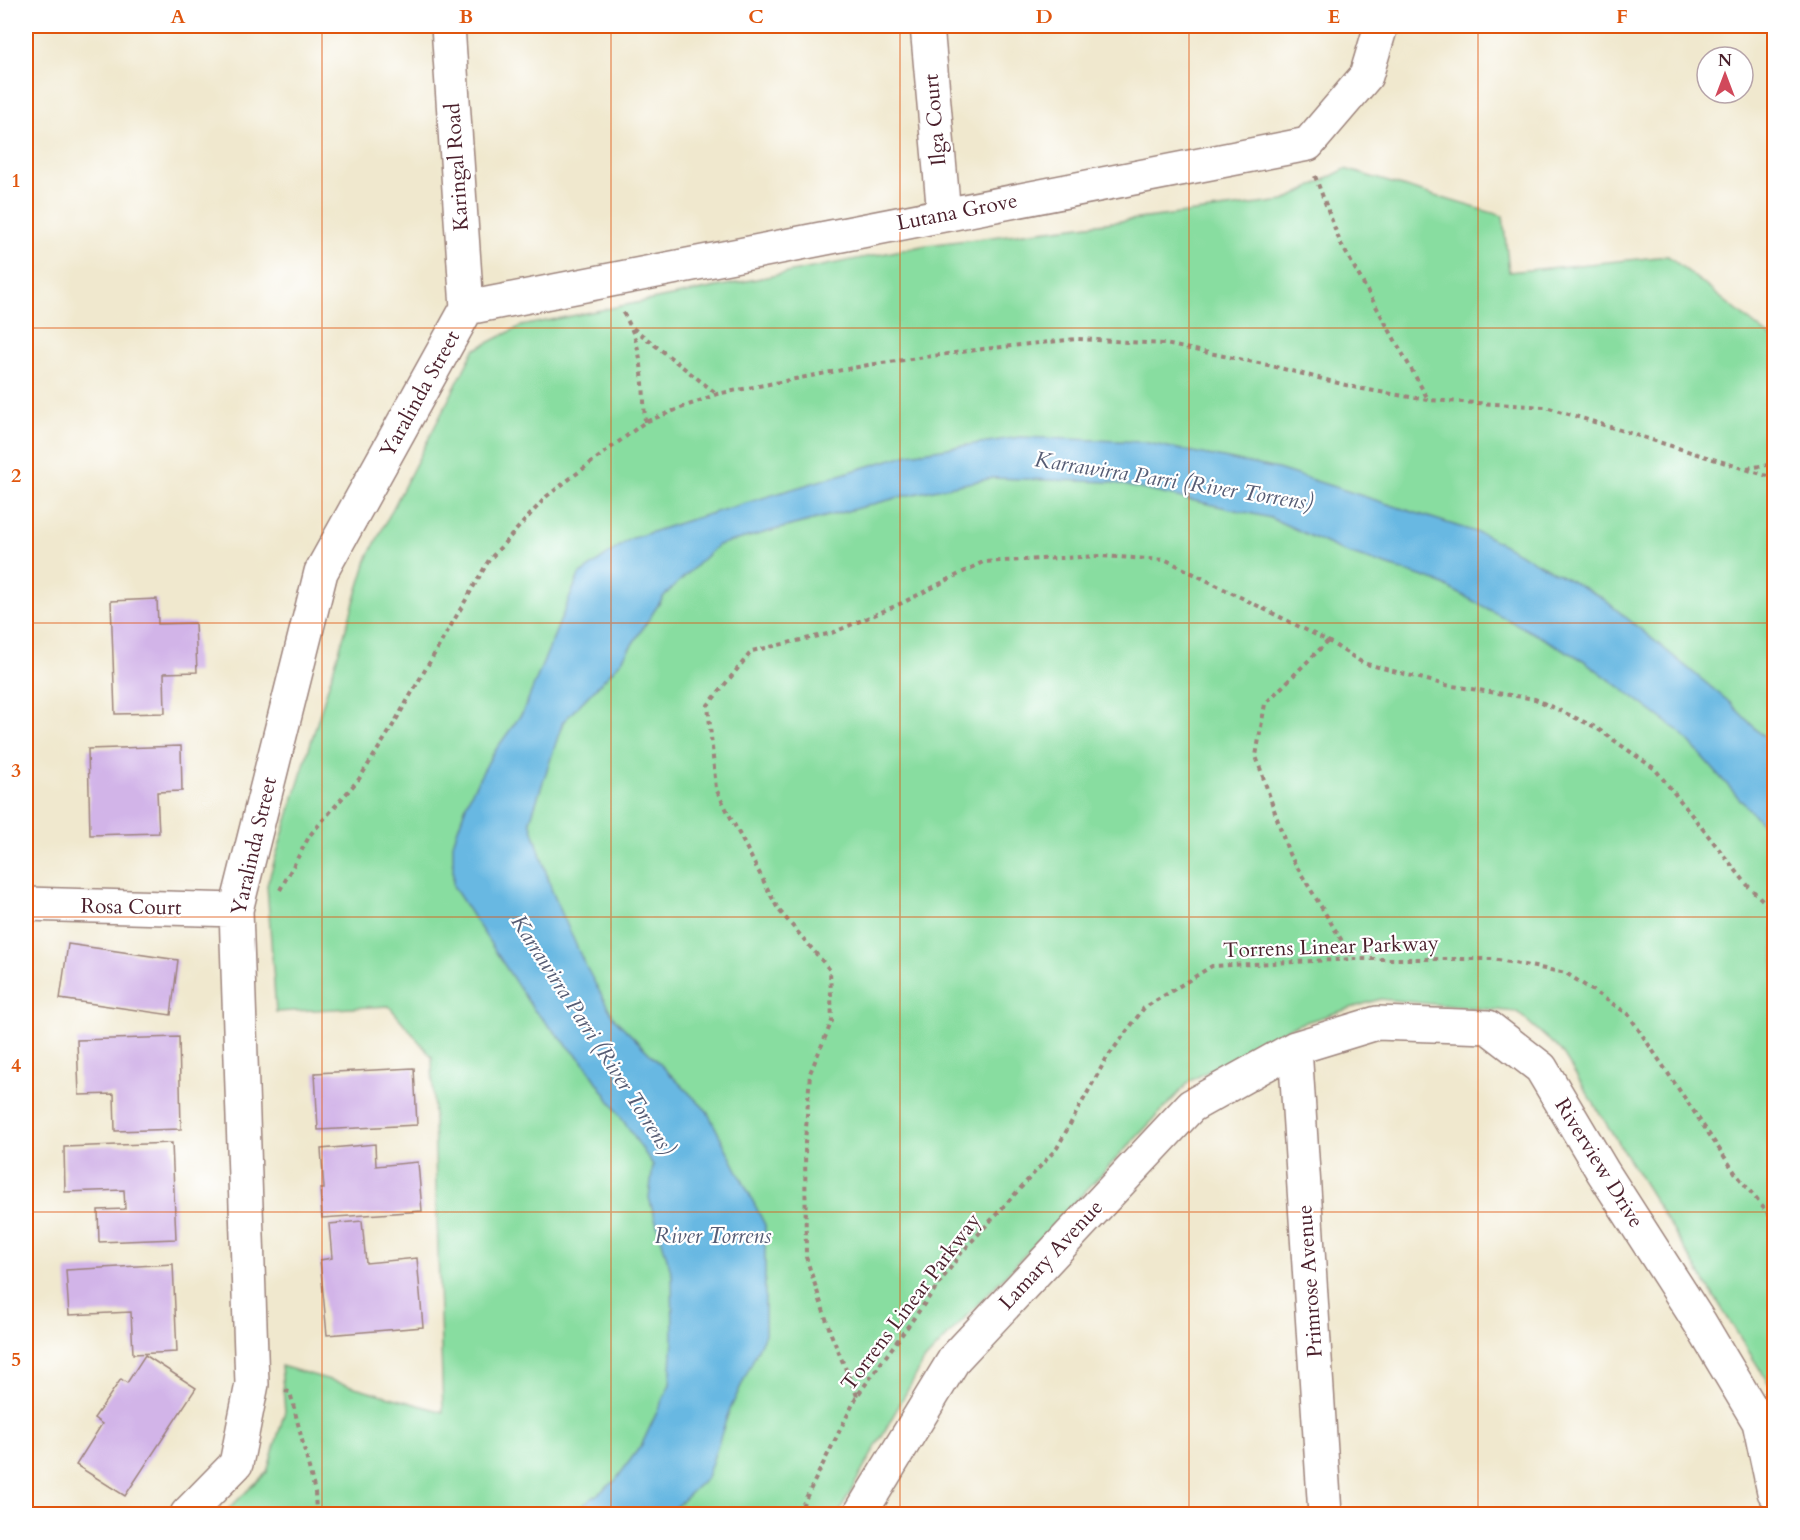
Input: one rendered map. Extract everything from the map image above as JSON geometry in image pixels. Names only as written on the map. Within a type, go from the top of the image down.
[{"type":"street","name":"Karingal Road","points":[[448,26],[467,308]]},
{"type":"street","name":"Ilga Court","points":[[927,26],[944,215]]},
{"type":"street","points":[[1308,144],[1366,76],[1381,26]]},
{"type":"street","name":"Lutana Grove","points":[[467,308],[1308,144]]},
{"type":"street","name":"Yaralinda Street","points":[[187,1515],[236,1464],[252,1384],[236,910],[321,572],[467,308]]},
{"type":"street","name":"Rosa Court","points":[[26,904],[236,910]]},
{"type":"street","name":"Riverview Drive","points":[[1295,1048],[1377,1023],[1488,1027],[1541,1068],[1759,1422],[1774,1491]]},
{"type":"street","name":"Lamary Avenue","points":[[861,1515],[955,1358],[963,1349],[1191,1106],[1295,1048]]},
{"type":"street","name":"Primrose Avenue","points":[[1295,1048],[1324,1515]]},
{"type":"path","points":[[1308,144],[1318,189],[1340,243],[1428,400]]},
{"type":"path","points":[[605,282],[633,327],[717,394]]},
{"type":"path","points":[[633,327],[642,369],[645,422]]},
{"type":"path","points":[[279,891],[310,835],[359,779],[390,732],[449,624],[489,560],[547,496],[645,422],[717,394],[868,365],[1077,339],[1166,344],[1268,365],[1357,388],[1428,400],[1546,407],[1774,478]]},
{"type":"path","points":[[1744,469],[1774,464]]},
{"type":"path","points":[[857,1396],[831,1334],[806,1257],[805,1143],[810,1073],[832,1021],[830,970],[778,909],[716,789],[708,705],[752,651],[832,633],[902,603],[983,562],[1100,556],[1166,560],[1328,641],[1363,663],[1446,685],[1535,699],[1595,727],[1655,769],[1749,887],[1774,911]]},
{"type":"path","points":[[1328,641],[1265,704],[1256,756],[1289,854],[1353,959]]},
{"type":"path","name":"Torrens Linear Parkway","points":[[798,1515],[857,1396],[962,1252],[1057,1148],[1106,1059],[1144,1008],[1212,966],[1353,959],[1493,959],[1566,973],[1628,1014],[1736,1174],[1774,1221]]},
{"type":"path","points":[[252,1384],[290,1392],[315,1492],[316,1515]]},
{"type":"green space","points":[[1345,169],[1503,216],[1509,272],[1668,256],[1774,340],[1774,1392],[1561,1051],[1517,1012],[1380,999],[1290,1027],[1190,1081],[924,1361],[838,1514],[223,1514],[267,1472],[285,1411],[281,1366],[443,1412],[432,1057],[389,1006],[276,1012],[267,885],[368,557],[474,350],[521,326],[927,245],[1284,201]]},
{"type":"water","name":"River Torrens","points":[[1020,437],[1143,442],[1278,469],[1485,535],[1601,597],[1728,701],[1774,747],[1774,834],[1763,825],[1680,732],[1583,660],[1436,581],[1345,552],[1271,518],[1110,482],[993,478],[904,496],[718,545],[664,596],[620,663],[563,722],[530,821],[552,891],[584,963],[614,1018],[707,1111],[765,1225],[765,1334],[728,1414],[707,1477],[668,1514],[571,1514],[615,1481],[642,1444],[670,1384],[673,1339],[672,1275],[649,1198],[653,1165],[585,1064],[533,1009],[453,886],[453,843],[469,797],[492,755],[523,712],[579,575],[630,539],[909,454]]},
{"type":"building","points":[[157,599],[158,624],[195,623],[197,672],[164,673],[165,713],[115,714],[111,601]]},
{"type":"building","points":[[181,746],[182,791],[157,792],[159,833],[90,835],[88,749]]},
{"type":"building","points":[[68,944],[178,960],[171,1015],[60,999]]},
{"type":"building","points":[[179,1037],[181,1129],[115,1131],[114,1094],[79,1095],[77,1040]]},
{"type":"building","points":[[414,1068],[417,1125],[318,1130],[315,1073]]},
{"type":"building","points":[[172,1143],[176,1239],[99,1242],[98,1210],[125,1209],[124,1190],[65,1192],[64,1147]]},
{"type":"building","points":[[375,1144],[376,1166],[418,1162],[422,1211],[322,1218],[320,1189],[324,1189],[321,1149]]},
{"type":"building","points":[[362,1221],[366,1263],[417,1258],[423,1327],[327,1335],[320,1260],[332,1258],[329,1224]]},
{"type":"building","points":[[173,1264],[177,1352],[133,1354],[131,1312],[69,1315],[66,1270]]},
{"type":"building","points":[[145,1355],[196,1388],[125,1496],[76,1465],[102,1424],[94,1418],[121,1379],[127,1383]]},
{"type":"water label","name":"Karrawirra Parri (River Torrens)","points":[[1174,481]]},
{"type":"water label","name":"Karrawirra Parri (River Torrens)","points":[[593,1035]]}]
